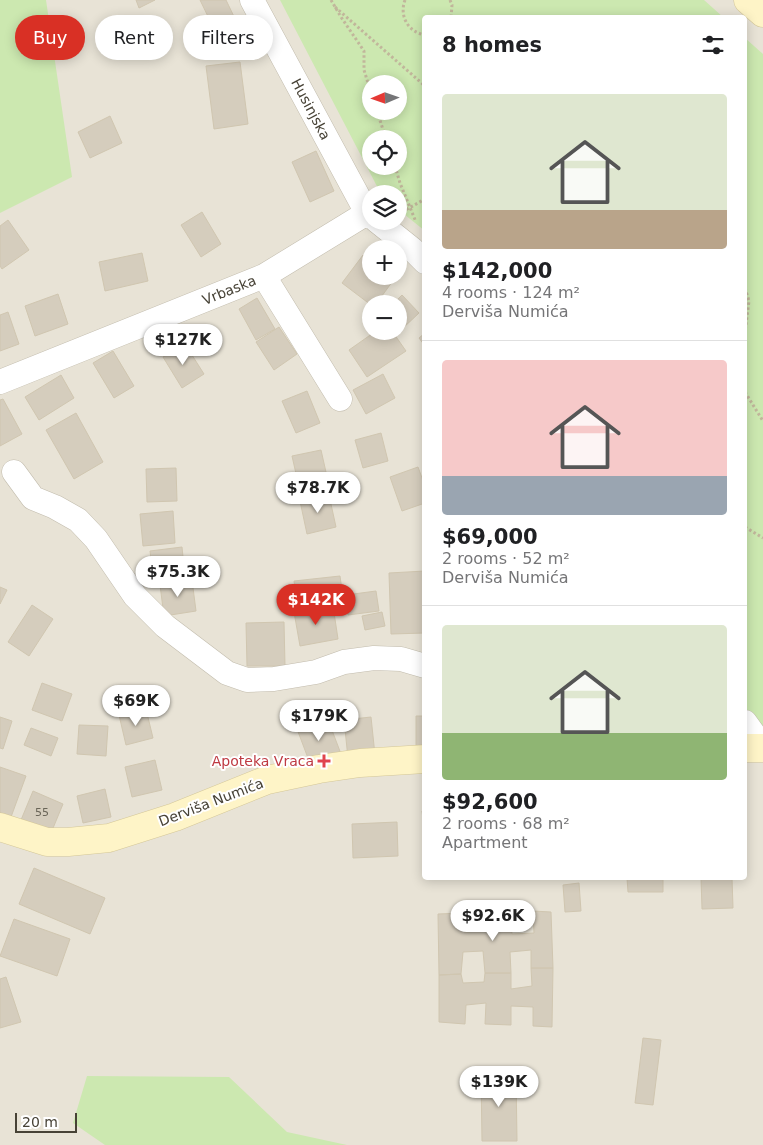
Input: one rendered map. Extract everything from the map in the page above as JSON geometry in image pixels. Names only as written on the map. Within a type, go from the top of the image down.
[{"type":"main road","points":[[748,0],[763,12]]},
{"type":"main road","points":[[747,748],[763,747]]},
{"type":"main road","name":"Derviša Numića","points":[[0,827],[47,842],[77,842],[109,838],[174,817],[267,780],[360,763],[422,759]]},
{"type":"street","name":"Husinjska","points":[[252,0],[362,199]]},
{"type":"street","name":"Vrbaska","points":[[0,382],[264,276],[362,222]]},
{"type":"street","name":"Husinjska","points":[[388,230],[419,255]]},
{"type":"street","points":[[264,276],[340,399]]},
{"type":"street","points":[[14,472],[33,498],[55,507],[78,520],[96,539],[136,596],[166,626],[227,673],[247,680],[274,679],[316,672],[344,662],[374,658],[401,659],[422,665]]},
{"type":"street","points":[[747,725],[763,747]]},
{"type":"path","points":[[331,0],[364,52],[366,75]]},
{"type":"path","points":[[405,0],[402,10],[408,26],[414,31],[422,33]]},
{"type":"path","points":[[450,0],[451,15]]},
{"type":"path","points":[[335,7],[422,83]]},
{"type":"path","points":[[398,175],[422,238]]},
{"type":"path","points":[[407,209],[422,200]]},
{"type":"path","points":[[747,294],[749,301],[747,316]]},
{"type":"path","points":[[747,395],[763,421]]},
{"type":"path","points":[[747,527],[763,538]]},
{"type":"shaded area","points":[[0,0],[763,0],[763,1145],[0,1145]]},
{"type":"green space","points":[[0,0],[46,0],[48,15],[15,15],[15,60],[55,60],[72,177],[0,213]]},
{"type":"green space","points":[[280,0],[704,0],[721,15],[422,15],[422,229],[407,216],[407,185],[376,185],[371,175],[407,175],[407,130],[362,130],[362,158]]},
{"type":"green space","points":[[747,40],[763,54],[763,756],[747,744]]},
{"type":"green space","points":[[87,1076],[229,1077],[287,1132],[347,1145],[105,1145],[73,1123]]},
{"type":"building","points":[[136,0],[155,0],[139,8]]},
{"type":"building","points":[[200,0],[226,0],[233,15],[207,15]]},
{"type":"building","points":[[240,62],[248,124],[214,129],[206,66]]},
{"type":"building","points":[[110,116],[122,143],[90,158],[78,132]]},
{"type":"building","points":[[316,151],[334,191],[310,202],[292,162]]},
{"type":"building","points":[[202,212],[221,244],[201,257],[181,225]]},
{"type":"building","points":[[8,220],[29,250],[2,269],[0,266],[0,226]]},
{"type":"building","points":[[142,253],[148,281],[105,291],[99,262]]},
{"type":"building","points":[[362,256],[362,285],[390,285],[383,295],[362,295],[362,298],[342,283]]},
{"type":"building","points":[[58,294],[68,324],[35,336],[25,306]]},
{"type":"building","points":[[257,298],[275,329],[256,340],[239,309]]},
{"type":"building","points":[[407,300],[419,313],[407,324]]},
{"type":"building","points":[[8,312],[19,344],[0,351],[0,315]]},
{"type":"building","points":[[279,327],[297,354],[274,370],[256,342]]},
{"type":"building","points":[[363,340],[398,340],[406,351],[367,377],[349,350]]},
{"type":"building","points":[[185,344],[204,374],[182,388],[163,357]]},
{"type":"building","points":[[113,351],[134,386],[114,398],[93,363]]},
{"type":"building","points":[[383,374],[395,398],[366,414],[353,390]]},
{"type":"building","points":[[61,375],[74,398],[39,420],[25,397]]},
{"type":"building","points":[[307,391],[320,423],[296,433],[282,401]]},
{"type":"building","points":[[3,399],[22,434],[0,446],[0,400]]},
{"type":"building","points":[[76,413],[103,462],[74,479],[46,430]]},
{"type":"building","points":[[381,433],[388,461],[363,468],[355,440]]},
{"type":"building","points":[[321,450],[328,481],[299,487],[292,456]]},
{"type":"building","points":[[418,467],[422,478],[422,504],[402,511],[390,477]]},
{"type":"building","points":[[176,468],[177,501],[147,502],[146,469]]},
{"type":"building","points":[[329,495],[336,527],[307,534],[300,501]]},
{"type":"building","points":[[173,511],[175,543],[143,546],[140,514]]},
{"type":"building","points":[[182,547],[185,577],[154,581],[150,551]]},
{"type":"building","points":[[422,571],[422,633],[391,634],[389,573]]},
{"type":"building","points":[[340,576],[344,604],[298,610],[294,581]]},
{"type":"building","points":[[192,580],[196,611],[164,616],[160,585]]},
{"type":"building","points":[[0,587],[7,590],[0,604]]},
{"type":"building","points":[[376,591],[379,611],[348,615],[346,595]]},
{"type":"building","points":[[32,605],[53,619],[29,656],[8,642]]},
{"type":"building","points":[[333,606],[338,639],[300,646],[294,612]]},
{"type":"building","points":[[382,612],[385,626],[365,630],[362,616]]},
{"type":"building","points":[[284,622],[285,666],[247,666],[246,623]]},
{"type":"building","points":[[42,683],[72,694],[62,721],[32,710]]},
{"type":"building","points":[[146,709],[153,738],[126,745],[119,715]]},
{"type":"building","points":[[416,716],[422,716],[422,751],[416,751]]},
{"type":"building","points":[[0,717],[12,721],[3,749],[0,748]]},
{"type":"building","points":[[327,717],[341,754],[311,766],[297,729]]},
{"type":"building","points":[[371,717],[375,755],[348,758],[344,720]]},
{"type":"building","points":[[79,725],[108,726],[106,756],[77,754]]},
{"type":"building","points":[[31,728],[58,738],[51,756],[24,745]]},
{"type":"building","points":[[155,760],[162,790],[132,797],[125,767]]},
{"type":"building","points":[[0,767],[26,776],[11,817],[0,813]]},
{"type":"building","points":[[105,789],[111,817],[83,823],[77,796]]},
{"type":"building","points":[[33,791],[63,804],[51,833],[21,820]]},
{"type":"building","points":[[397,822],[398,856],[353,858],[352,824]]},
{"type":"building","points":[[34,868],[105,898],[90,934],[19,904]]},
{"type":"building","points":[[627,880],[663,880],[663,892],[628,892]]},
{"type":"building","points":[[701,880],[732,880],[733,908],[702,909]]},
{"type":"building","points":[[579,883],[581,911],[565,912],[563,885]]},
{"type":"building","points":[[509,911],[512,934],[534,933],[533,911],[551,912],[553,968],[531,968],[531,950],[510,952],[511,973],[485,973],[483,951],[463,952],[461,974],[439,975],[438,914],[463,913],[464,932],[481,931],[481,913]]},
{"type":"building","points":[[14,919],[70,939],[57,976],[0,956]]},
{"type":"building","points":[[531,968],[553,968],[552,1027],[533,1026],[533,1007],[511,1006],[511,1025],[485,1024],[486,1003],[466,1005],[465,1024],[439,1022],[439,975],[461,974],[463,983],[484,982],[485,973],[511,973],[511,989],[532,986]]},
{"type":"building","points":[[6,977],[21,1022],[0,1028],[0,979]]},
{"type":"building","points":[[643,1038],[661,1040],[653,1105],[635,1103]]},
{"type":"building","points":[[481,1075],[516,1075],[517,1141],[482,1141]]},
{"type":"place","name":"Apoteka Vraca","points":[[324,761]]}]
